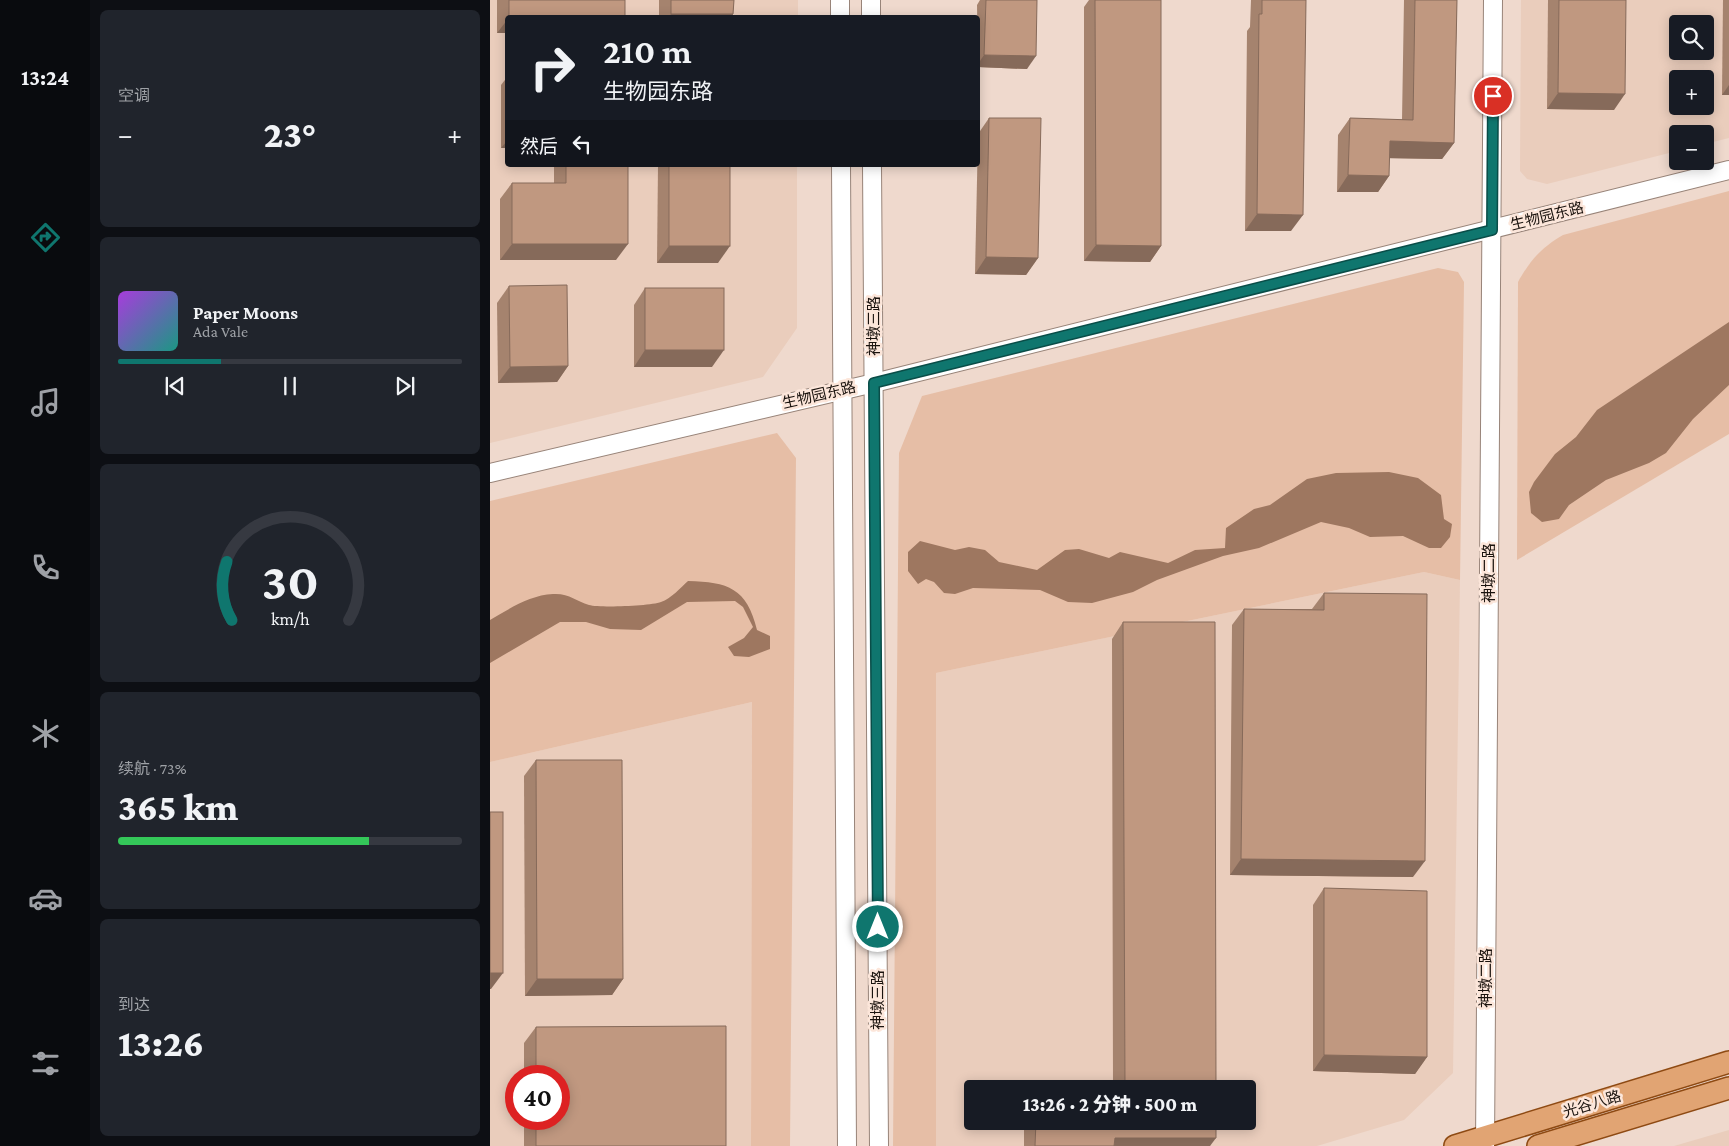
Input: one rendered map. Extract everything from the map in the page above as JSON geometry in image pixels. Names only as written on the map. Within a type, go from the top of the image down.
[{"type":"main road","name":"光谷八路","points":[[1455,1146],[1485,1141],[1729,1062]]},
{"type":"main road","name":"光谷八路","points":[[1538,1146],[1729,1088]]},
{"type":"street","points":[[840,0],[840,15]]},
{"type":"street","points":[[871,0],[871,15]]},
{"type":"street","name":"神墩二路","points":[[1485,1141],[1493,0]]},
{"type":"street","name":"神墩三路","points":[[842,167],[846,1146]]},
{"type":"street","name":"神墩三路","points":[[872,167],[879,1146]]},
{"type":"street","name":"生物园东路","points":[[490,473],[844,388],[874,383],[1729,170]]},
{"type":"shaded area","points":[[490,0],[798,0],[798,15],[505,15],[505,167],[797,167],[797,328],[763,377],[490,443]]},
{"type":"shaded area","points":[[1521,0],[1729,0],[1729,138],[1714,142],[1714,125],[1669,125],[1669,153],[1547,184],[1527,179],[1520,171]]},
{"type":"shaded area","points":[[1729,191],[1729,434],[1517,560],[1518,282],[1537,255],[1563,235]]},
{"type":"shaded area","points":[[1438,268],[1458,272],[1464,282],[1460,580],[1424,572],[936,673],[936,1146],[893,1146],[899,453],[922,396]]},
{"type":"shaded area","points":[[1729,322],[1729,385],[1693,419],[1666,453],[1649,463],[1606,480],[1569,505],[1559,519],[1542,522],[1531,513],[1529,492],[1534,482],[1555,454],[1576,437],[1597,410]]},
{"type":"shaded area","points":[[777,433],[796,458],[790,1146],[751,1146],[752,702],[490,762],[490,501]]},
{"type":"shaded area","points":[[1389,472],[1418,478],[1441,495],[1444,519],[1452,524],[1450,537],[1441,548],[1429,548],[1403,536],[1370,537],[1349,528],[1321,522],[1259,548],[1223,556],[1157,580],[1133,592],[1092,603],[1068,602],[1040,590],[973,588],[955,594],[944,593],[934,582],[926,579],[918,584],[908,571],[908,552],[920,541],[955,550],[969,547],[985,550],[999,562],[1037,570],[1065,550],[1079,549],[1109,558],[1120,552],[1168,563],[1195,550],[1225,548],[1226,528],[1254,509],[1270,505],[1307,479],[1336,473]]},
{"type":"shaded area","points":[[1424,572],[1460,580],[1453,1073],[1404,1120],[1317,1146],[936,1146],[936,673]]},
{"type":"shaded area","points":[[688,581],[714,583],[734,590],[748,605],[757,630],[770,636],[770,649],[749,657],[734,656],[728,647],[744,638],[753,627],[743,607],[735,601],[687,602],[641,630],[610,629],[586,622],[560,622],[490,663],[490,620],[528,600],[544,595],[559,594],[595,606],[647,605],[672,596]]},
{"type":"shaded area","points":[[752,702],[751,1146],[490,1146],[490,762]]},
{"type":"shaded area","points":[[1729,1130],[1729,1146],[1674,1146]]},
{"type":"building","points":[[509,0],[625,0],[625,15],[509,15]]},
{"type":"building","points":[[671,0],[734,0],[733,14],[671,14]]},
{"type":"building","points":[[986,0],[1037,0],[1036,56],[984,55]]},
{"type":"building","points":[[1095,0],[1161,0],[1161,246],[1096,245]]},
{"type":"building","points":[[1262,0],[1306,0],[1303,215],[1257,214],[1259,14],[1262,14]]},
{"type":"building","points":[[1415,0],[1457,0],[1454,143],[1390,141],[1389,176],[1348,175],[1350,118],[1413,120]]},
{"type":"building","points":[[1559,0],[1626,0],[1625,94],[1558,93]]},
{"type":"building","points":[[989,118],[1041,118],[1038,258],[986,257]]},
{"type":"building","points":[[566,167],[628,167],[628,244],[512,244],[512,183],[566,183]]},
{"type":"building","points":[[669,167],[730,167],[730,246],[669,246]]},
{"type":"building","points":[[567,285],[568,366],[510,367],[509,286]]},
{"type":"building","points":[[645,288],[724,288],[724,350],[645,350]]},
{"type":"building","points":[[1324,593],[1427,594],[1425,861],[1241,859],[1244,609],[1324,610]]},
{"type":"building","points":[[1123,622],[1215,622],[1216,1080],[1125,1080]]},
{"type":"building","points":[[536,760],[622,760],[623,979],[537,979]]},
{"type":"building","points":[[490,812],[503,812],[503,973],[490,973]]},
{"type":"building","points":[[1324,888],[1427,891],[1427,1057],[1324,1055]]},
{"type":"building","points":[[726,1026],[726,1146],[536,1146],[536,1130],[570,1130],[570,1065],[536,1065],[536,1027]]},
{"type":"building","points":[[1036,1130],[1216,1130],[1216,1138],[1115,1138],[1114,1146],[1035,1146]]},
{"type":"route","points":[[878,927],[874,383],[1492,230],[1493,96]]}]
